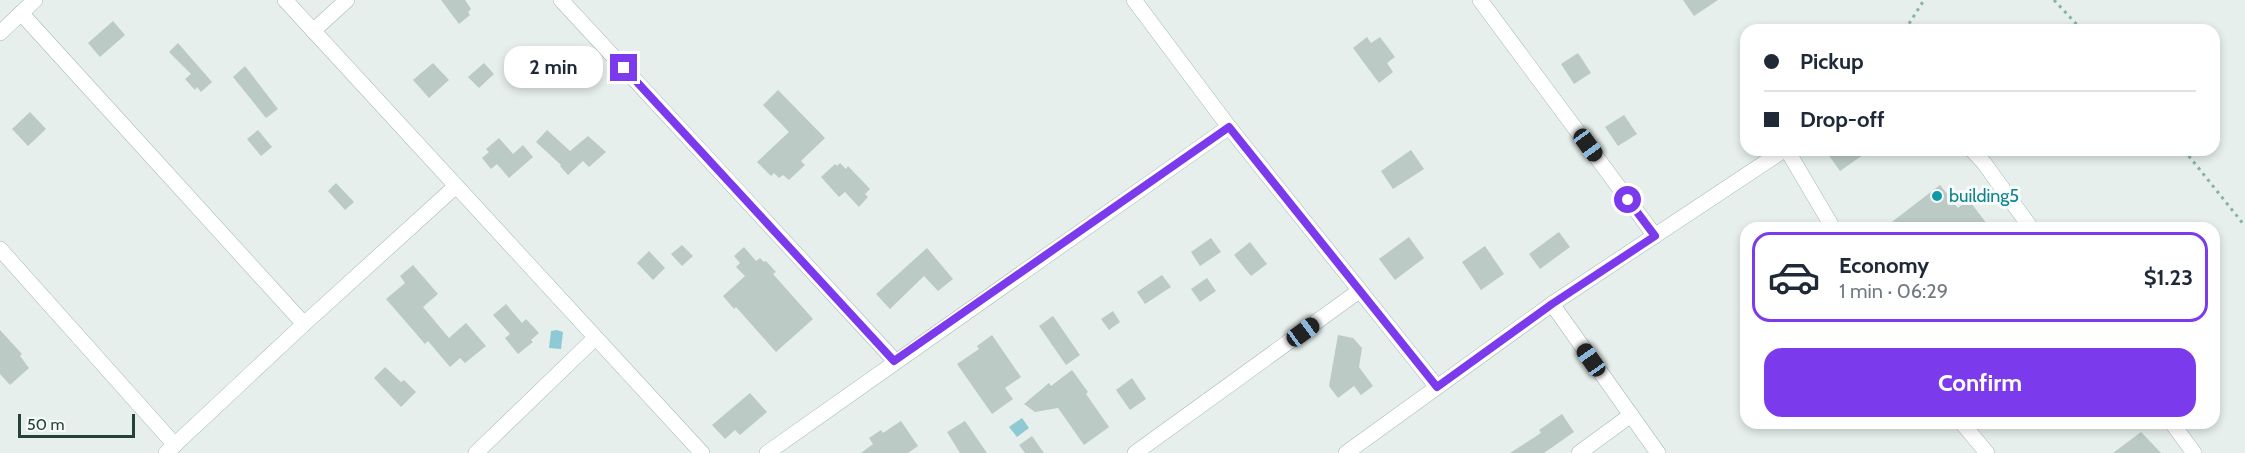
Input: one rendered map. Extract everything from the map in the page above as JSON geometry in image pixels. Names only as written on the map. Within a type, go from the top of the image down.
[{"type":"street","points":[[0,33],[35,0]]},
{"type":"street","points":[[285,0],[702,453]]},
{"type":"street","points":[[313,31],[347,0]]},
{"type":"street","points":[[561,0],[894,361]]},
{"type":"street","points":[[1134,0],[1229,127],[1437,387]]},
{"type":"street","points":[[1480,0],[1655,236]]},
{"type":"street","points":[[21,13],[304,324]]},
{"type":"street","points":[[767,453],[894,361],[1229,127]]},
{"type":"street","points":[[1346,453],[1552,304],[1777,156]]},
{"type":"street","points":[[1790,156],[1829,222]]},
{"type":"street","points":[[1978,156],[2027,222]]},
{"type":"street","points":[[0,249],[170,449],[456,186]]},
{"type":"street","points":[[1135,453],[1359,291]]},
{"type":"street","points":[[1552,304],[1658,453]]},
{"type":"street","points":[[476,453],[595,338]]},
{"type":"street","points":[[1580,453],[1631,415]]},
{"type":"street","points":[[1967,429],[1987,453]]},
{"type":"street","points":[[2176,429],[2194,453]]},
{"type":"path","points":[[1909,24],[1924,0]]},
{"type":"path","points":[[2054,0],[2076,24]]},
{"type":"path","points":[[2189,156],[2245,226]]},
{"type":"water","points":[[551,331],[563,332],[561,349],[549,348]]},
{"type":"water","points":[[1022,418],[1029,428],[1017,437],[1009,427]]},
{"type":"building","points":[[441,0],[465,0],[471,9],[468,12],[470,15],[459,24]]},
{"type":"building","points":[[1683,0],[1718,0],[1694,16]]},
{"type":"building","points":[[113,21],[125,35],[100,57],[88,43]]},
{"type":"building","points":[[1367,37],[1371,43],[1380,37],[1395,57],[1387,63],[1393,72],[1379,83],[1353,48]]},
{"type":"building","points":[[178,43],[212,82],[201,92],[197,87],[195,90],[185,79],[191,74],[169,52]]},
{"type":"building","points":[[1578,53],[1591,73],[1574,84],[1561,64]]},
{"type":"building","points":[[433,63],[449,80],[429,98],[413,80]]},
{"type":"building","points":[[484,63],[494,74],[479,88],[468,77]]},
{"type":"building","points":[[245,66],[278,109],[266,118],[233,77]]},
{"type":"building","points":[[778,90],[825,138],[801,161],[805,165],[789,180],[783,175],[779,178],[774,173],[771,176],[757,162],[789,132],[763,105]]},
{"type":"building","points":[[30,112],[46,129],[28,146],[12,129]]},
{"type":"building","points":[[1624,115],[1637,134],[1618,146],[1605,127]]},
{"type":"building","points":[[258,130],[272,147],[261,156],[247,139]]},
{"type":"building","points":[[547,130],[570,151],[588,136],[606,152],[589,167],[583,161],[568,175],[561,165],[536,142]]},
{"type":"building","points":[[499,138],[513,154],[523,145],[533,157],[509,178],[497,164],[491,169],[482,158],[489,152],[486,149]]},
{"type":"building","points":[[1411,150],[1424,169],[1393,189],[1381,171]]},
{"type":"building","points":[[1829,156],[1861,156],[1840,171]]},
{"type":"building","points":[[840,163],[846,169],[848,166],[870,189],[865,194],[868,197],[859,207],[845,192],[839,197],[821,177],[835,164],[837,166]]},
{"type":"building","points":[[336,183],[354,202],[345,210],[328,191]]},
{"type":"building","name":"building5","points":[[1940,185],[1958,208],[1968,199],[1985,222],[1892,222]]},
{"type":"building","points":[[1559,232],[1570,247],[1540,269],[1529,254]]},
{"type":"building","points":[[1409,237],[1424,258],[1395,280],[1379,259]]},
{"type":"building","points":[[1211,238],[1221,252],[1200,266],[1191,252]]},
{"type":"building","points":[[1250,242],[1267,264],[1251,276],[1234,255]]},
{"type":"building","points":[[682,245],[693,256],[682,266],[671,254]]},
{"type":"building","points":[[1485,246],[1504,274],[1481,290],[1462,262]]},
{"type":"building","points":[[744,247],[756,261],[760,258],[766,261],[776,272],[773,274],[813,319],[776,352],[736,307],[734,309],[723,296],[745,276],[736,267],[740,263],[734,256]]},
{"type":"building","points":[[927,248],[953,279],[938,291],[924,276],[890,309],[876,294]]},
{"type":"building","points":[[649,251],[665,268],[653,280],[637,263]]},
{"type":"building","points":[[413,265],[438,294],[423,307],[449,338],[466,323],[486,346],[465,363],[460,358],[450,367],[428,341],[425,344],[386,299],[405,283],[400,276]]},
{"type":"building","points":[[1162,275],[1171,287],[1145,304],[1137,292]]},
{"type":"building","points":[[1207,278],[1216,291],[1200,302],[1191,289]]},
{"type":"building","points":[[506,304],[522,323],[526,319],[539,333],[531,340],[533,342],[518,354],[505,338],[510,334],[493,315]]},
{"type":"building","points":[[1113,311],[1120,322],[1109,330],[1101,319]]},
{"type":"building","points":[[1053,316],[1080,355],[1066,365],[1039,326]]},
{"type":"building","points":[[0,330],[22,354],[20,356],[29,368],[10,385],[0,374]]},
{"type":"building","points":[[992,335],[1021,377],[1005,388],[1013,399],[992,414],[957,364],[979,349],[977,346]]},
{"type":"building","points":[[1338,335],[1353,338],[1362,348],[1359,367],[1373,386],[1361,395],[1354,386],[1338,398],[1329,386]]},
{"type":"building","points":[[385,367],[401,382],[404,380],[416,392],[401,407],[374,378]]},
{"type":"building","points":[[1072,370],[1109,427],[1084,445],[1058,408],[1035,412],[1024,404],[1049,383],[1051,386]]},
{"type":"building","points":[[1132,378],[1146,399],[1130,410],[1116,390]]},
{"type":"building","points":[[750,393],[767,412],[740,435],[735,430],[725,439],[712,425]]},
{"type":"building","points":[[1562,414],[1574,432],[1544,453],[1510,453],[1541,433],[1539,430]]},
{"type":"building","points":[[901,421],[918,446],[908,453],[861,453],[873,444],[869,438],[881,430],[883,433]]},
{"type":"building","points":[[965,421],[987,453],[960,453],[947,432]]},
{"type":"building","points":[[2141,432],[2161,453],[2113,453]]},
{"type":"building","points":[[1032,436],[1044,453],[1025,453],[1019,445]]},
{"type":"place","name":"building5","points":[[1937,196]]},
{"type":"route","points":[[624,68],[894,361],[1229,127],[1437,387],[1552,304],[1655,236],[1628,200]]}]
